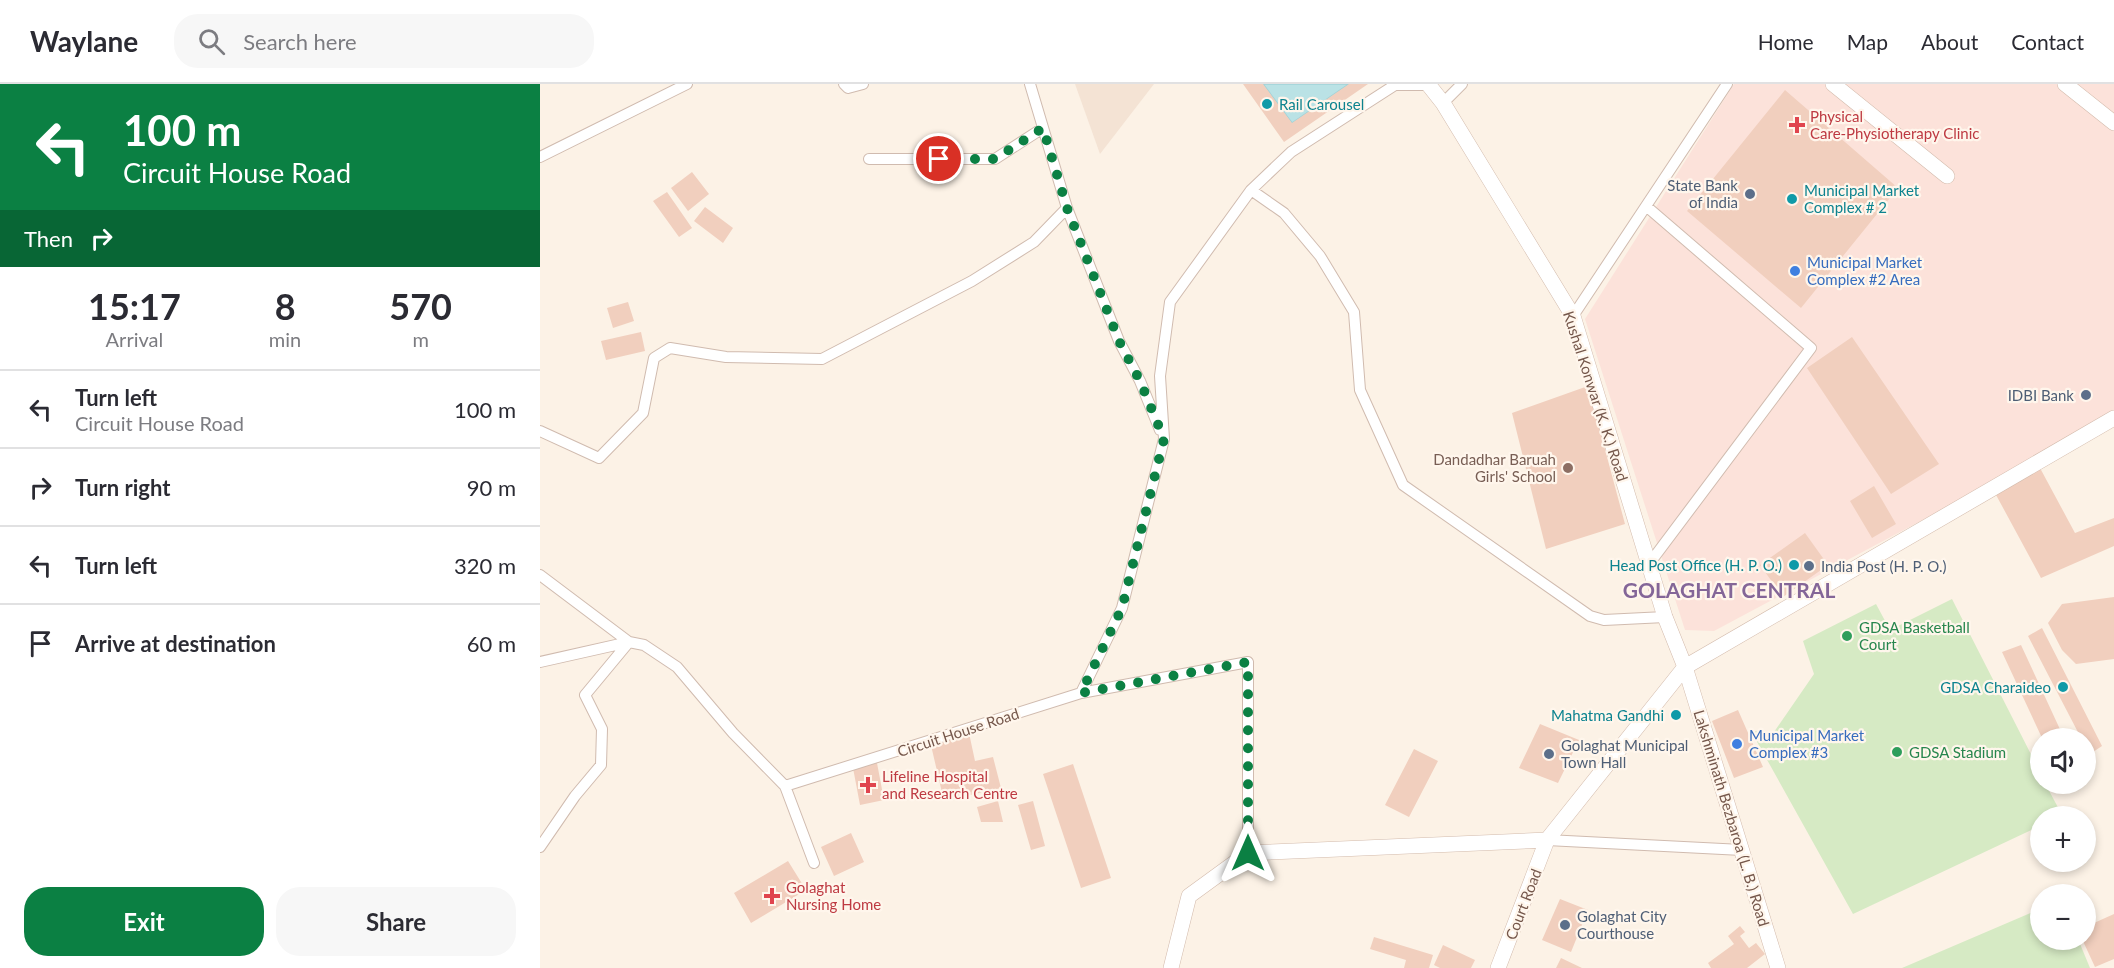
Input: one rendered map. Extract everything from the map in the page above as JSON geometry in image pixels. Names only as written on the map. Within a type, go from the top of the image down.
[{"type":"main road","points":[[1833,84],[1947,176]]},
{"type":"main road","points":[[2066,84],[2114,123]]},
{"type":"main road","name":"Kushal Konwar (K. K.) Road","points":[[1428,85],[1443,103],[1573,316],[1665,617],[1685,667]]},
{"type":"main road","points":[[1685,667],[2114,418]]},
{"type":"main road","name":"Court Road","points":[[1498,968],[1547,840],[1685,667]]},
{"type":"main road","name":"Lakshminath Bezbaroa (L. B.) Road","points":[[1685,667],[1778,968]]},
{"type":"main road","points":[[1171,968],[1189,896],[1248,853],[1547,840]]},
{"type":"street","points":[[540,157],[687,84]]},
{"type":"street","points":[[844,84],[848,87],[863,84]]},
{"type":"street","points":[[1030,84],[1067,208],[1119,341],[1140,381],[1164,439]]},
{"type":"street","points":[[1081,693],[1122,608],[1164,439],[1160,376],[1170,302],[1251,190],[1291,152],[1395,84],[1428,85]]},
{"type":"street","points":[[1443,103],[1462,84]]},
{"type":"street","points":[[1573,316],[1727,84]]},
{"type":"street","points":[[869,159],[995,159],[1043,128]]},
{"type":"street","points":[[1251,190],[1284,213],[1320,256],[1354,312],[1360,390],[1403,485],[1590,616],[1604,620],[1665,617]]},
{"type":"street","points":[[1646,206],[1811,348],[1649,564]]},
{"type":"street","points":[[540,431],[598,458],[643,413],[654,358],[670,348],[726,357],[822,359],[972,281],[1034,242],[1067,208]]},
{"type":"street","points":[[540,575],[629,642]]},
{"type":"street","points":[[540,847],[574,796],[601,765],[602,729],[585,695],[629,642]]},
{"type":"street","points":[[540,662],[629,642],[644,645],[677,667],[733,733],[785,786],[814,863]]},
{"type":"street","name":"Circuit House Road","points":[[785,786],[1081,693],[1248,662],[1248,853]]},
{"type":"street","points":[[1547,840],[1742,850]]},
{"type":"shaded area","points":[[1075,84],[1154,84],[1100,154]]},
{"type":"shaded area","points":[[1734,84],[2114,84],[2114,418],[1714,631],[1685,630],[1585,319]]},
{"type":"green space","name":"GDSA Stadium","points":[[1952,599],[2030,752],[2030,794],[2051,794],[2057,806],[2030,806],[2030,831],[1853,914],[1751,731],[1774,732],[1814,674],[1803,641],[1876,604],[1890,630]]},
{"type":"green space","points":[[2030,913],[2030,950],[2083,950],[2090,968],[1902,968]]},
{"type":"water","points":[[1263,84],[1349,84],[1292,123]]},
{"type":"building","name":"Rail Carousel","points":[[1243,84],[1263,84],[1292,123],[1349,84],[1368,84],[1284,142]]},
{"type":"building","name":"Municipal Market Complex #2 Area","points":[[1785,90],[1898,188],[1801,308],[1687,211]]},
{"type":"building","points":[[692,172],[709,194],[688,211],[671,188]]},
{"type":"building","points":[[667,192],[692,228],[679,237],[653,201]]},
{"type":"building","points":[[705,207],[733,228],[723,243],[694,221]]},
{"type":"building","points":[[628,302],[634,321],[613,328],[607,308]]},
{"type":"building","points":[[641,332],[645,351],[606,360],[601,341]]},
{"type":"building","points":[[1852,337],[1939,464],[1891,494],[1807,368]]},
{"type":"building","name":"Dandadhar Baruah Girls' School","points":[[1588,386],[1625,524],[1546,549],[1512,413]]},
{"type":"building","points":[[2040,468],[2075,533],[2114,518],[2114,546],[2041,578],[1995,493]]},
{"type":"building","points":[[1874,486],[1896,524],[1872,538],[1850,501]]},
{"type":"building","name":"Head Post Office (H. P. O.)","points":[[1805,533],[1828,565],[1783,597],[1760,565]]},
{"type":"building","points":[[2114,597],[2114,659],[2076,664],[2062,650],[2048,623],[2062,604]]},
{"type":"building","name":"GDSA Charaideo","points":[[2042,628],[2093,728],[2076,728],[2028,636]]},
{"type":"building","points":[[2021,645],[2059,728],[2037,728],[2002,652]]},
{"type":"building","name":"Municipal Market Complex #3","points":[[1738,710],[1763,767],[1734,778],[1712,721]]},
{"type":"building","name":"Golaghat Municipal Town Hall","points":[[1540,724],[1579,740],[1558,783],[1519,768]]},
{"type":"building","points":[[969,733],[975,761],[993,757],[1001,788],[944,801],[930,741]]},
{"type":"building","name":"GDSA Charaideo","points":[[2096,734],[2102,746],[2096,750]]},
{"type":"building","points":[[1414,749],[1438,761],[1409,817],[1385,805]]},
{"type":"building","points":[[877,763],[884,800],[860,805],[853,768]]},
{"type":"building","points":[[1073,764],[1111,878],[1081,888],[1043,774]]},
{"type":"building","points":[[998,801],[1003,822],[981,822],[977,807]]},
{"type":"building","points":[[1033,801],[1045,846],[1031,850],[1018,805]]},
{"type":"building","points":[[851,833],[864,862],[834,876],[821,847]]},
{"type":"building","points":[[788,861],[806,890],[751,923],[734,893]]},
{"type":"building","name":"Golaghat City Courthouse","points":[[1560,899],[1588,910],[1571,952],[1542,940]]},
{"type":"building","points":[[2114,914],[2114,959],[2095,967],[2087,950],[2096,950],[2096,922]]},
{"type":"building","points":[[1740,926],[1745,932],[1740,936],[1749,948],[1756,943],[1765,954],[1747,968],[1711,968],[1708,963],[1734,944],[1728,936]]},
{"type":"building","points":[[1374,937],[1433,955],[1429,968],[1404,968],[1406,960],[1370,949]]},
{"type":"building","points":[[1443,945],[1475,960],[1471,968],[1440,968],[1434,965]]},
{"type":"building","points":[[1561,958],[1582,968],[1556,968]]},
{"type":"place","name":"Rail Carousel","points":[[1267,104]]},
{"type":"place","name":"Physical Care-Physiotherapy Clinic","points":[[1797,125]]},
{"type":"place","name":"State Bank of India","points":[[1750,194]]},
{"type":"place","name":"Municipal Market Complex # 2","points":[[1792,199]]},
{"type":"place","name":"Municipal Market Complex #2 Area","points":[[1795,271]]},
{"type":"place","name":"IDBI Bank","points":[[2086,395]]},
{"type":"place","name":"Dandadhar Baruah Girls' School","points":[[1568,468]]},
{"type":"place","name":"Head Post Office (H. P. O.)","points":[[1794,565]]},
{"type":"place","name":"India Post (H. P. O.)","points":[[1809,566]]},
{"type":"place","name":"GDSA Basketball Court","points":[[1847,636]]},
{"type":"place","name":"GDSA Charaideo","points":[[2063,687]]},
{"type":"place","name":"Mahatma Gandhi","points":[[1676,715]]},
{"type":"place","name":"Municipal Market Complex #3","points":[[1737,744]]},
{"type":"place","name":"GDSA Stadium","points":[[1897,752]]},
{"type":"place","name":"Golaghat Municipal Town Hall","points":[[1549,754]]},
{"type":"place","name":"Lifeline Hospital and Research Centre","points":[[868,785]]},
{"type":"place","name":"Golaghat Nursing Home","points":[[772,896]]},
{"type":"place","name":"Golaghat City Courthouse","points":[[1565,925]]},
{"type":"district","name":"GOLAGHAT CENTRAL","points":[[1729,589]]},
{"type":"route","points":[[939,159],[995,159],[1043,128],[1067,208],[1119,341],[1140,381],[1164,439],[1122,608],[1081,693],[1248,662],[1248,853]]}]
